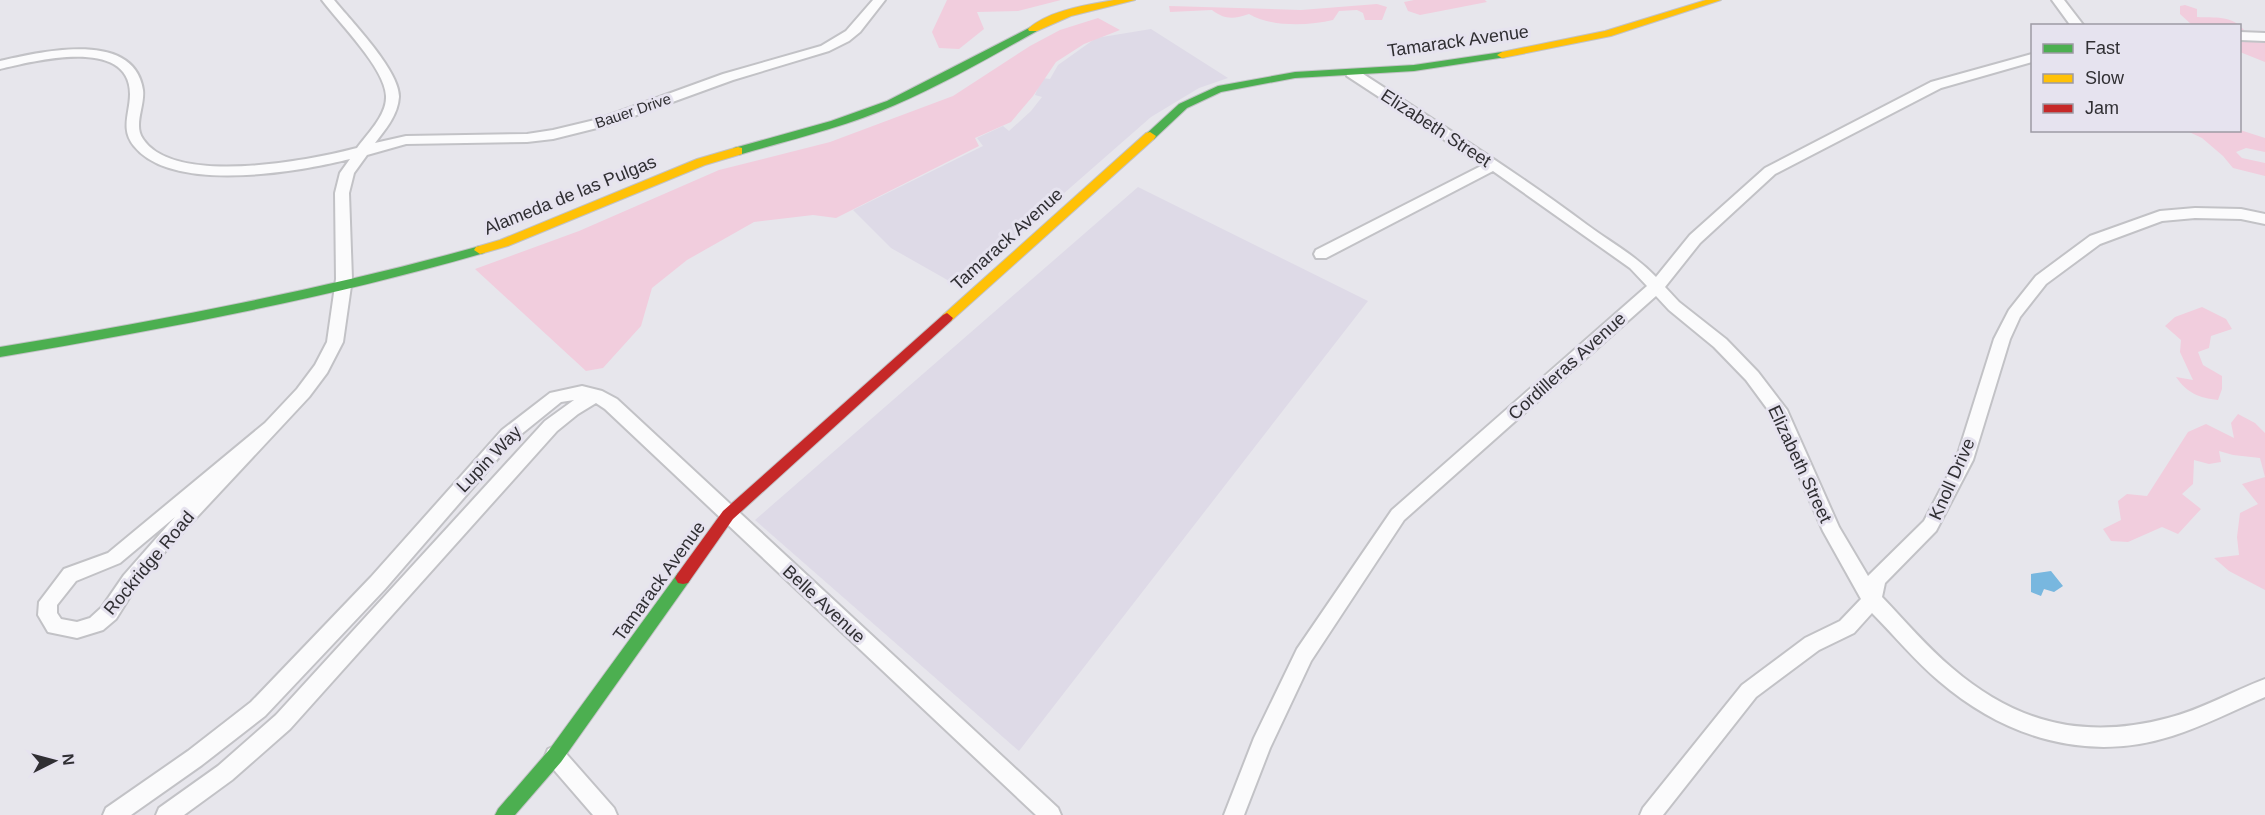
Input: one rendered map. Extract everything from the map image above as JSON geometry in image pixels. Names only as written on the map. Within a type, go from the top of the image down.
[{"type":"street","name":"Rockridge Road","points":[[269,428],[114,558],[70,575],[48,602],[47,615],[55,626],[77,630],[96,624],[109,613],[130,582],[162,543],[303,393],[321,369],[335,342],[343,286],[342,193],[347,173],[388,115],[393,96],[381,64],[328,0]]},
{"type":"street","name":"Bauer Drive","points":[[362,152],[399,141],[527,138],[564,134],[727,78],[818,51],[853,32],[879,0]]},
{"type":"street","name":"Alameda de las Pulgas","points":[[0,352],[166,324],[343,286],[423,267],[504,243],[701,162],[847,119],[927,86],[1045,22],[1093,7],[1130,0]]},
{"type":"street","name":"Tamarack Avenue","points":[[504,815],[555,756],[728,515],[1183,106],[1218,89],[1255,81],[1294,75],[1352,74],[1473,61],[1607,34],[1716,0]]},
{"type":"street","points":[[2058,0],[2076,24]]},
{"type":"street","points":[[2241,36],[2265,38]]},
{"type":"street","points":[[0,65],[36,57],[72,53],[104,55],[126,64],[137,91],[131,122],[135,138],[147,152],[186,167],[232,171],[264,169],[362,152]]},
{"type":"street","name":"Cordilleras Avenue","points":[[1234,815],[1261,745],[1304,656],[1398,515],[1656,287],[1695,239],[1770,171],[1936,85],[2031,58]]},
{"type":"street","name":"Elizabeth Street","points":[[1352,74],[1493,165],[1635,264],[1674,306],[1720,344],[1752,376],[1781,415],[1832,531],[1872,600],[1946,675],[1989,706],[2037,729],[2082,738],[2129,736],[2171,727],[2265,688]]},
{"type":"street","points":[[1321,254],[1493,165]]},
{"type":"street","name":"Knoll Drive","points":[[1650,815],[1749,691],[1812,644],[1847,627],[1872,600],[1876,579],[1930,526],[1964,460],[2002,339],[2014,314],[2041,280],[2095,240],[2160,216],[2218,213],[2241,214],[2265,219]]},
{"type":"street","name":"Lupin Way","points":[[113,815],[195,758],[258,709],[378,583],[508,435],[556,398],[582,392],[596,395]]},
{"type":"street","name":"Belle Avenue","points":[[596,395],[611,404],[1051,815]]},
{"type":"street","name":"Lupin Way","points":[[166,815],[225,773],[284,722],[551,426],[572,409],[596,395]]},
{"type":"street","points":[[555,756],[607,815]]},
{"type":"shaded area","points":[[947,0],[1061,0],[1018,11],[977,12],[984,29],[959,49],[939,48],[932,32]]},
{"type":"shaded area","points":[[1485,0],[1487,2],[1420,15],[1408,11],[1404,2]]},
{"type":"shaded area","points":[[1377,4],[1387,7],[1382,20],[1365,20],[1363,13],[1357,10],[1339,11],[1333,20],[1301,24],[1268,21],[1249,14],[1234,18],[1225,17],[1212,10],[1170,12],[1169,6],[1301,10]]},
{"type":"shaded area","points":[[2185,5],[2197,9],[2197,17],[2228,20],[2237,24],[2191,24],[2180,14],[2180,6]]},
{"type":"shaded area","points":[[1098,18],[1120,30],[1084,44],[1056,62],[1033,96],[1011,122],[975,138],[979,146],[836,218],[813,215],[754,222],[687,260],[652,288],[641,326],[603,368],[586,371],[475,269],[579,231],[719,170],[830,142],[953,96],[1030,46],[1060,30]]},
{"type":"shaded area","points":[[1151,29],[1228,78],[1199,88],[1151,117],[958,286],[891,248],[853,210],[983,146],[977,138],[1003,126],[1009,131],[1031,111],[1042,97],[1035,95],[1042,78],[1050,79],[1058,65],[1096,38]]},
{"type":"shaded area","points":[[2241,37],[2245,41],[2265,43],[2265,62],[2241,52]]},
{"type":"shaded area","points":[[2241,130],[2265,138],[2265,152],[2246,148],[2236,152],[2242,158],[2265,163],[2265,176],[2233,168],[2202,138],[2189,132]]},
{"type":"shaded area","points":[[1138,187],[1368,301],[1019,751],[755,520]]},
{"type":"shaded area","points":[[2202,307],[2226,319],[2232,329],[2211,336],[2209,348],[2198,352],[2203,365],[2222,376],[2222,389],[2218,400],[2194,394],[2176,377],[2193,380],[2180,352],[2181,340],[2165,326],[2175,317]]},
{"type":"shaded area","points":[[2238,414],[2255,423],[2265,433],[2265,477],[2260,458],[2219,451],[2221,462],[2209,464],[2194,460],[2193,484],[2182,494],[2201,509],[2178,534],[2162,527],[2128,542],[2111,541],[2103,529],[2121,520],[2118,501],[2127,494],[2147,496],[2188,432],[2206,424],[2234,438],[2231,423]]},
{"type":"shaded area","points":[[2265,477],[2265,590],[2229,571],[2214,558],[2239,555],[2237,537],[2240,513],[2258,504],[2242,484]]},
{"type":"water","points":[[2051,571],[2063,586],[2054,592],[2044,589],[2041,596],[2031,592],[2031,574]]},
{"type":"traffic: fast","points":[[738,151],[835,123],[891,103],[945,77],[1033,29]]},
{"type":"traffic: fast","points":[[1150,136],[1183,106],[1218,89],[1295,75],[1414,68],[1502,55]]},
{"type":"traffic: fast","points":[[0,352],[302,296],[480,250]]},
{"type":"traffic: fast","points":[[504,815],[555,756],[683,578]]},
{"type":"traffic: slow","points":[[1033,29],[1068,14],[1130,0]]},
{"type":"traffic: slow","points":[[1502,55],[1607,34],[1716,0]]},
{"type":"traffic: slow","points":[[947,318],[1150,136]]},
{"type":"traffic: slow","points":[[480,250],[504,243],[701,162],[738,151]]},
{"type":"traffic: jam","points":[[683,578],[728,515],[947,318]]}]
